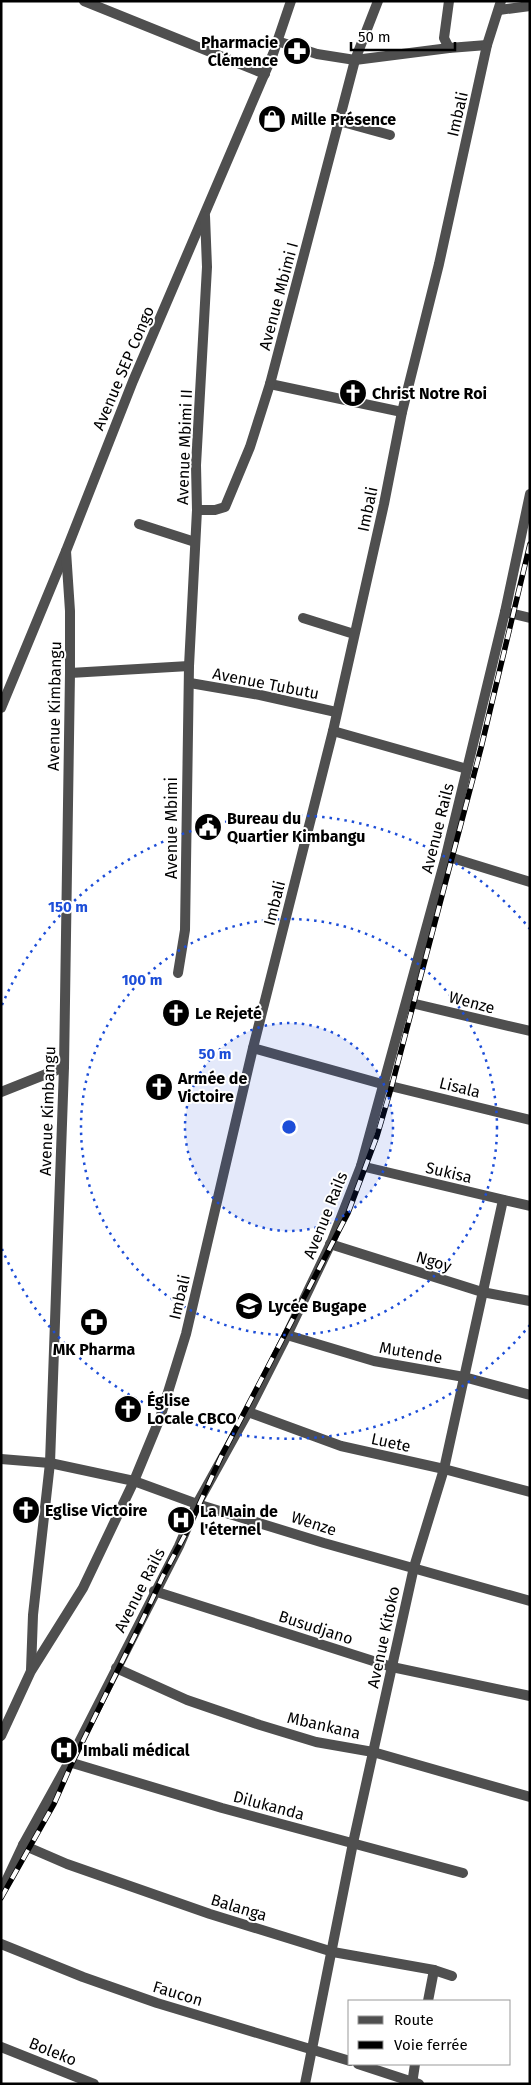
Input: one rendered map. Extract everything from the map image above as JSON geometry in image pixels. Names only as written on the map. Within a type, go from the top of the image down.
[{"type":"street","points":[[85,1],[265,74]]},
{"type":"street","name":"Avenue SEP Congo","points":[[1,708],[66,551],[133,381],[265,74],[292,1]]},
{"type":"street","name":"Avenue Mbimi I","points":[[197,510],[220,510],[225,507],[250,447],[270,384],[355,60],[378,1]]},
{"type":"street","points":[[449,1],[444,38],[449,48]]},
{"type":"street","points":[[500,6],[530,6]]},
{"type":"street","name":"Imbali","points":[[1,1736],[31,1671],[83,1588],[134,1481],[160,1418],[186,1334],[253,1048],[333,731],[384,504],[402,412],[439,264],[488,45],[500,6]]},
{"type":"street","points":[[277,41],[317,54],[355,60],[488,45]]},
{"type":"street","points":[[339,121],[390,135]]},
{"type":"street","name":"Avenue Mbimi II","points":[[190,683],[189,666],[197,510],[196,465],[207,267],[205,212]]},
{"type":"street","points":[[270,384],[402,412]]},
{"type":"street","name":"Avenue Rails","points":[[1,1892],[178,1546],[197,1504],[248,1412],[287,1335],[330,1244],[361,1166],[446,856],[530,494]]},
{"type":"street","points":[[139,524],[195,542]]},
{"type":"street","name":"Avenue Kimbangu","points":[[31,1671],[33,1615],[50,1463],[64,1067],[70,673],[70,610],[66,551]]},
{"type":"street","points":[[504,612],[530,618]]},
{"type":"street","points":[[303,618],[354,634]]},
{"type":"street","points":[[70,673],[189,666]]},
{"type":"street","name":"Avenue Tubutu","points":[[190,683],[260,695],[336,712]]},
{"type":"street","name":"Avenue Mbimi","points":[[178,973],[185,930],[186,801],[190,683]]},
{"type":"street","points":[[333,731],[467,769]]},
{"type":"street","points":[[446,856],[530,882]]},
{"type":"street","name":"Wenze","points":[[407,1002],[415,1002],[492,1024],[530,1031]]},
{"type":"street","name":"Lisala","points":[[253,1048],[382,1084],[530,1120]]},
{"type":"street","points":[[1,1092],[64,1067]]},
{"type":"street","name":"Sukisa","points":[[361,1166],[530,1206]]},
{"type":"street","name":"Avenue Kitoko","points":[[305,2084],[333,1952],[353,1843],[414,1567],[444,1469],[503,1200]]},
{"type":"street","name":"Ngoy","points":[[330,1244],[482,1292],[530,1300]]},
{"type":"street","name":"Mutende","points":[[287,1335],[374,1361],[464,1377],[530,1395]]},
{"type":"street","name":"Luete","points":[[248,1412],[341,1446],[444,1469],[530,1492]]},
{"type":"street","name":"Wenze","points":[[1,1459],[50,1463],[134,1481],[197,1504],[530,1601]]},
{"type":"street","name":"Busudjano","points":[[154,1591],[392,1667],[530,1696]]},
{"type":"street","name":"Mbankana","points":[[116,1668],[187,1700],[260,1725],[316,1742],[373,1752],[530,1797]]},
{"type":"street","name":"Dilukanda","points":[[68,1762],[222,1808],[463,1873]]},
{"type":"street","name":"Balanga","points":[[23,1846],[66,1864],[210,1914],[333,1952],[434,1970],[452,1976]]},
{"type":"street","name":"Faucon","points":[[1,1944],[83,1977],[157,2003],[348,2060]]},
{"type":"street","points":[[428,2000],[434,1970]]},
{"type":"street","name":"Boleko","points":[[1,2046],[94,2084]]},
{"type":"street","points":[[361,2065],[414,2083],[416,2065]]},
{"type":"railway","points":[[1,1898],[54,1804],[72,1763],[163,1576],[187,1531],[221,1457],[348,1213],[377,1136],[392,1085],[481,748],[530,544]]},
{"type":"place","name":"Pharmacie Clémence","points":[[297,51]]},
{"type":"place","name":"Mille Présence","points":[[272,119]]},
{"type":"place","name":"Christ Notre Roi","points":[[353,393]]},
{"type":"place","name":"Bureau du Quartier Kimbangu","points":[[208,827]]},
{"type":"place","name":"Le Rejeté","points":[[176,1013]]},
{"type":"place","name":"Armée de Victoire","points":[[159,1087]]},
{"type":"place","name":"Lycée Bugape","points":[[249,1306]]},
{"type":"place","name":"MK Pharma","points":[[94,1322]]},
{"type":"place","name":"Église Locale CBCO","points":[[128,1409]]},
{"type":"place","name":"Eglise Victoire","points":[[26,1510]]},
{"type":"place","name":"La Main de l'éternel","points":[[181,1520]]},
{"type":"place","name":"Imbali médical","points":[[64,1750]]}]
